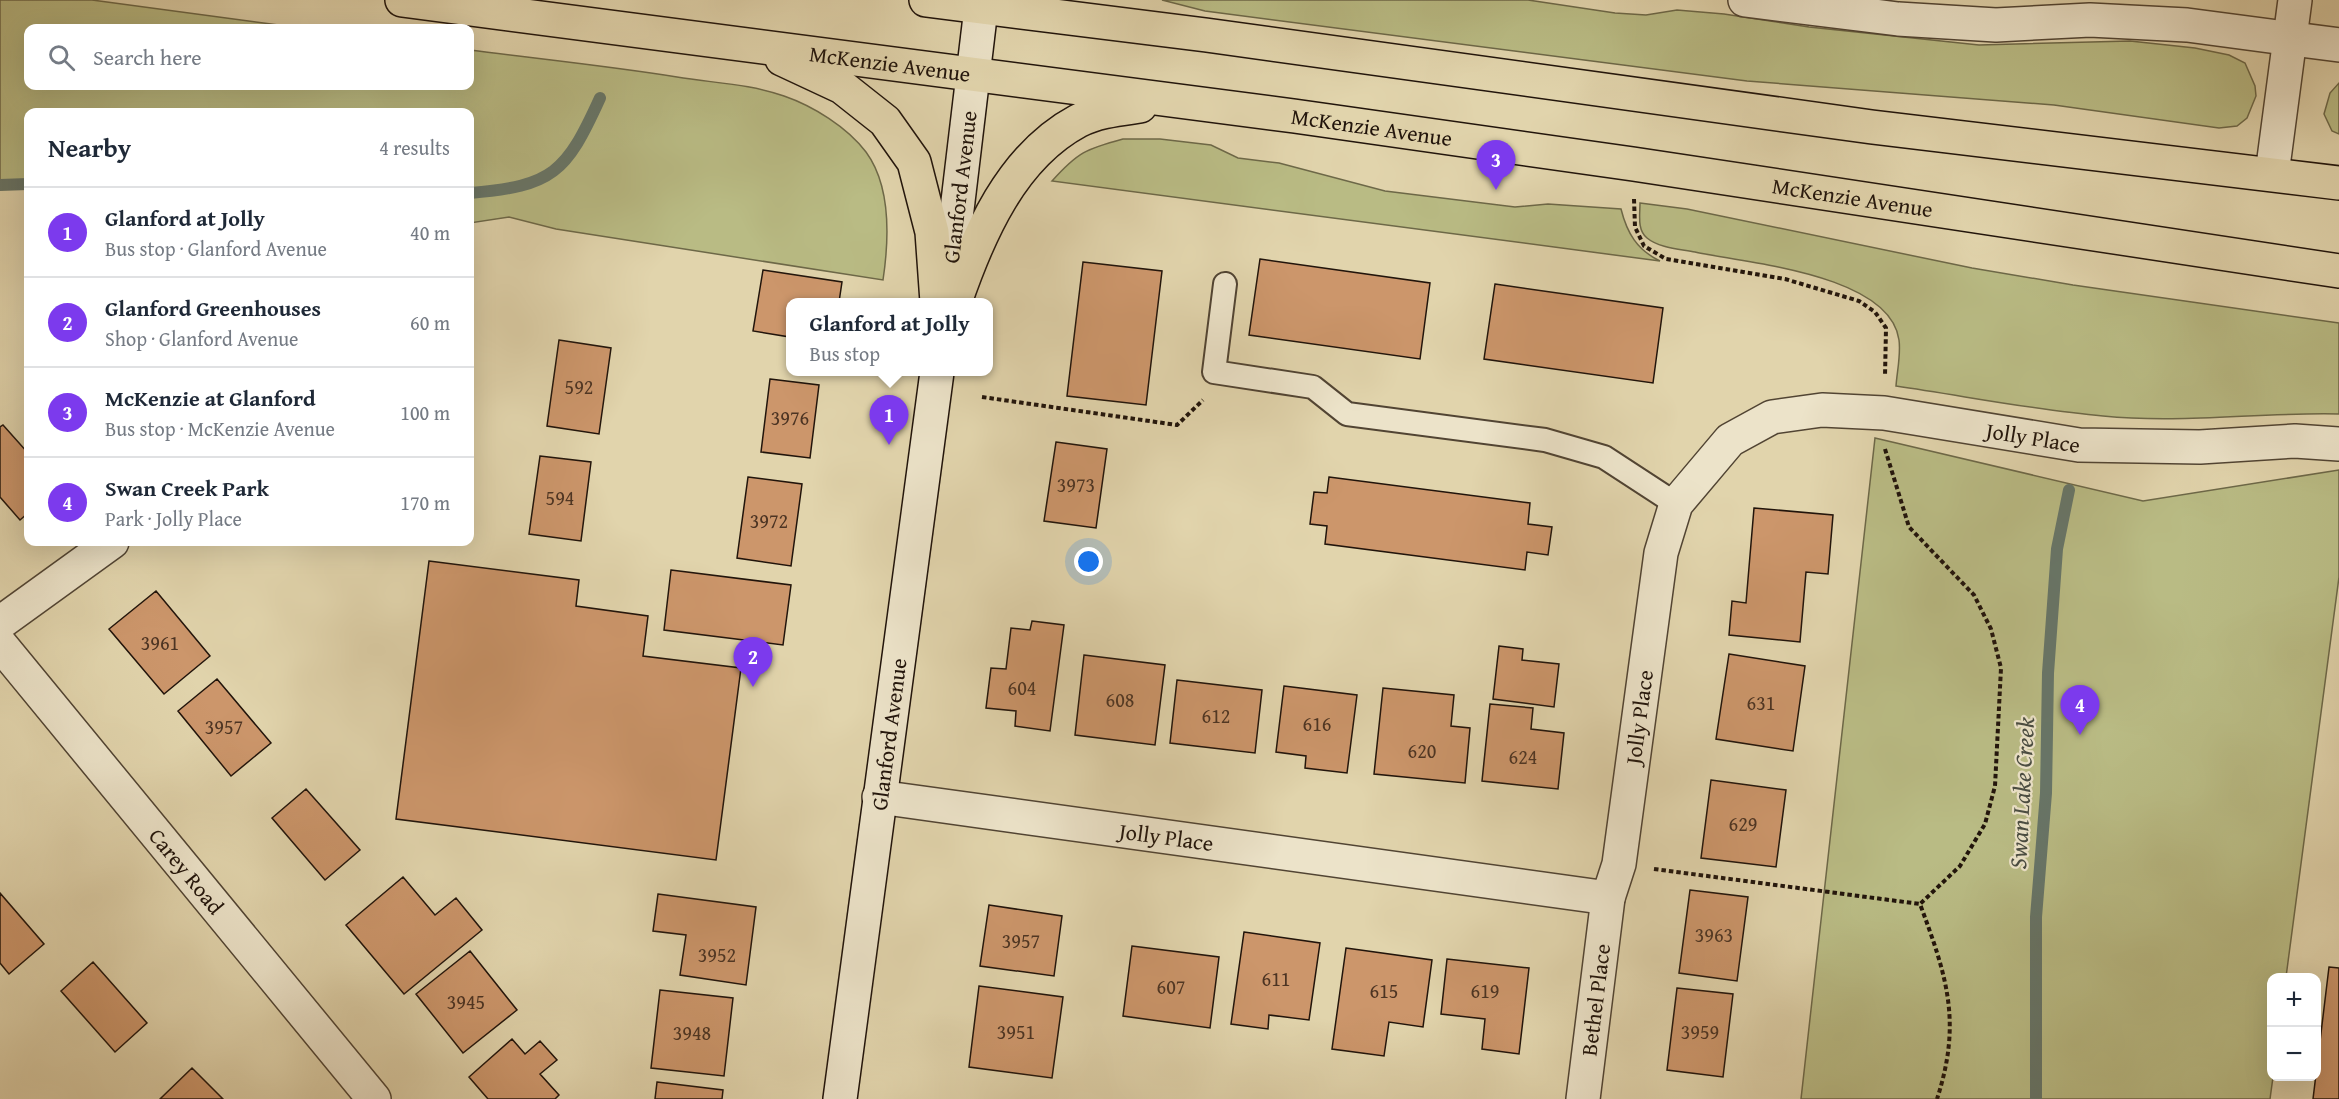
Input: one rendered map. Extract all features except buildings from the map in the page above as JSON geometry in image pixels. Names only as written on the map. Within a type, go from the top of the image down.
[{"type":"main road","name":"McKenzie Avenue","points":[[402,0],[1633,164],[2339,271]]},
{"type":"main road","points":[[926,0],[982,4],[1872,127],[2339,183]]},
{"type":"main road","points":[[1109,0],[1123,10],[1206,35]]},
{"type":"main road","points":[[753,45],[842,87],[885,121],[914,162],[932,232],[937,298]]},
{"type":"main road","points":[[957,298],[966,269],[995,207],[1017,176],[1045,145],[1078,121],[1101,112],[1180,102]]},
{"type":"street","points":[[1745,0],[1909,20],[1996,25],[2112,21],[2187,25],[2292,37],[2339,45]]},
{"type":"street","points":[[2272,174],[2292,37],[2295,0]]},
{"type":"street","name":"Glanford Avenue","points":[[947,298],[982,4]]},
{"type":"street","name":"Glanford Avenue","points":[[840,1099],[936,376]]},
{"type":"street","name":"Jolly Place","points":[[879,797],[1608,898],[1619,864],[1661,553],[1676,504],[1730,440],[1772,417],[1822,410],[1884,412],[2079,445],[2200,447],[2295,441],[2339,444]]},
{"type":"street","points":[[0,623],[106,546]]},
{"type":"street","name":"Carey Road","points":[[0,644],[374,1099]]},
{"type":"street","name":"Bethel Place","points":[[1583,1099],[1608,898]]},
{"type":"lane","points":[[1225,284],[1214,372],[1313,387],[1347,414],[1545,440],[1604,457],[1676,504]]},
{"type":"path","points":[[1634,199],[1635,227],[1644,246],[1666,259],[1785,279],[1858,301],[1875,312],[1886,328],[1884,412],[1886,457],[1909,528],[1974,595],[1992,629],[2001,668],[1995,786],[1984,824],[1960,866],[1920,904]]},
{"type":"path","points":[[982,397],[1177,425],[1183,422],[1211,391],[1214,372]]},
{"type":"path","points":[[1619,864],[1920,904]]},
{"type":"path","points":[[1920,904],[1942,963],[1948,993],[1951,1036],[1937,1099]]},
{"type":"green space","points":[[0,0],[92,0],[271,24],[24,24],[24,90],[474,90],[474,50],[731,84],[784,96],[806,105],[839,126],[866,152],[880,181],[884,197],[886,248],[883,280],[556,229],[509,217],[474,222],[474,108],[24,108],[24,184],[0,185]]},
{"type":"green space","points":[[1162,0],[1528,0],[1615,13],[1646,15],[1677,10],[1724,14],[1809,27],[1979,45],[2130,41],[2195,48],[2229,55],[2245,63],[2255,86],[2256,96],[2247,118],[2237,126],[2219,128],[2054,105],[1747,81],[1205,11]]},
{"type":"green space","points":[[2339,83],[2339,134],[2332,131],[2324,114],[2330,93]]},
{"type":"green space","points":[[1123,139],[1160,139],[1211,145],[1238,158],[1279,163],[1385,191],[1515,207],[1548,204],[1621,209],[1626,226],[1634,240],[1645,252],[1660,261],[1052,181],[1083,153]]},
{"type":"green space","points":[[1640,203],[1687,209],[1972,268],[2073,285],[2339,323],[2339,414],[2132,418],[2051,410],[1896,386],[1899,340],[1890,318],[1870,300],[1844,286],[1813,275],[1657,244],[1647,238],[1642,231]]},
{"type":"green space","points":[[1875,438],[2143,501],[2339,470],[2339,577],[2287,973],[2267,973],[2267,1081],[2272,1081],[2270,1099],[1801,1099]]},
{"type":"waterway","name":"Swan Lake Creek","points":[[474,193],[521,186],[539,180],[553,171],[577,144],[600,98]]},
{"type":"waterway","name":"Swan Lake Creek","points":[[0,185],[24,184]]},
{"type":"waterway","name":"Swan Lake Creek","points":[[2036,1099],[2036,917],[2046,793],[2048,673],[2057,549],[2069,490]]},
{"type":"place","name":"McKenzie at Glanford","points":[[1496,190]]},
{"type":"place","name":"Glanford at Jolly","points":[[889,445]]},
{"type":"place","name":"Glanford Greenhouses","points":[[753,687]]},
{"type":"place","name":"Swan Creek Park","points":[[2080,735]]}]
